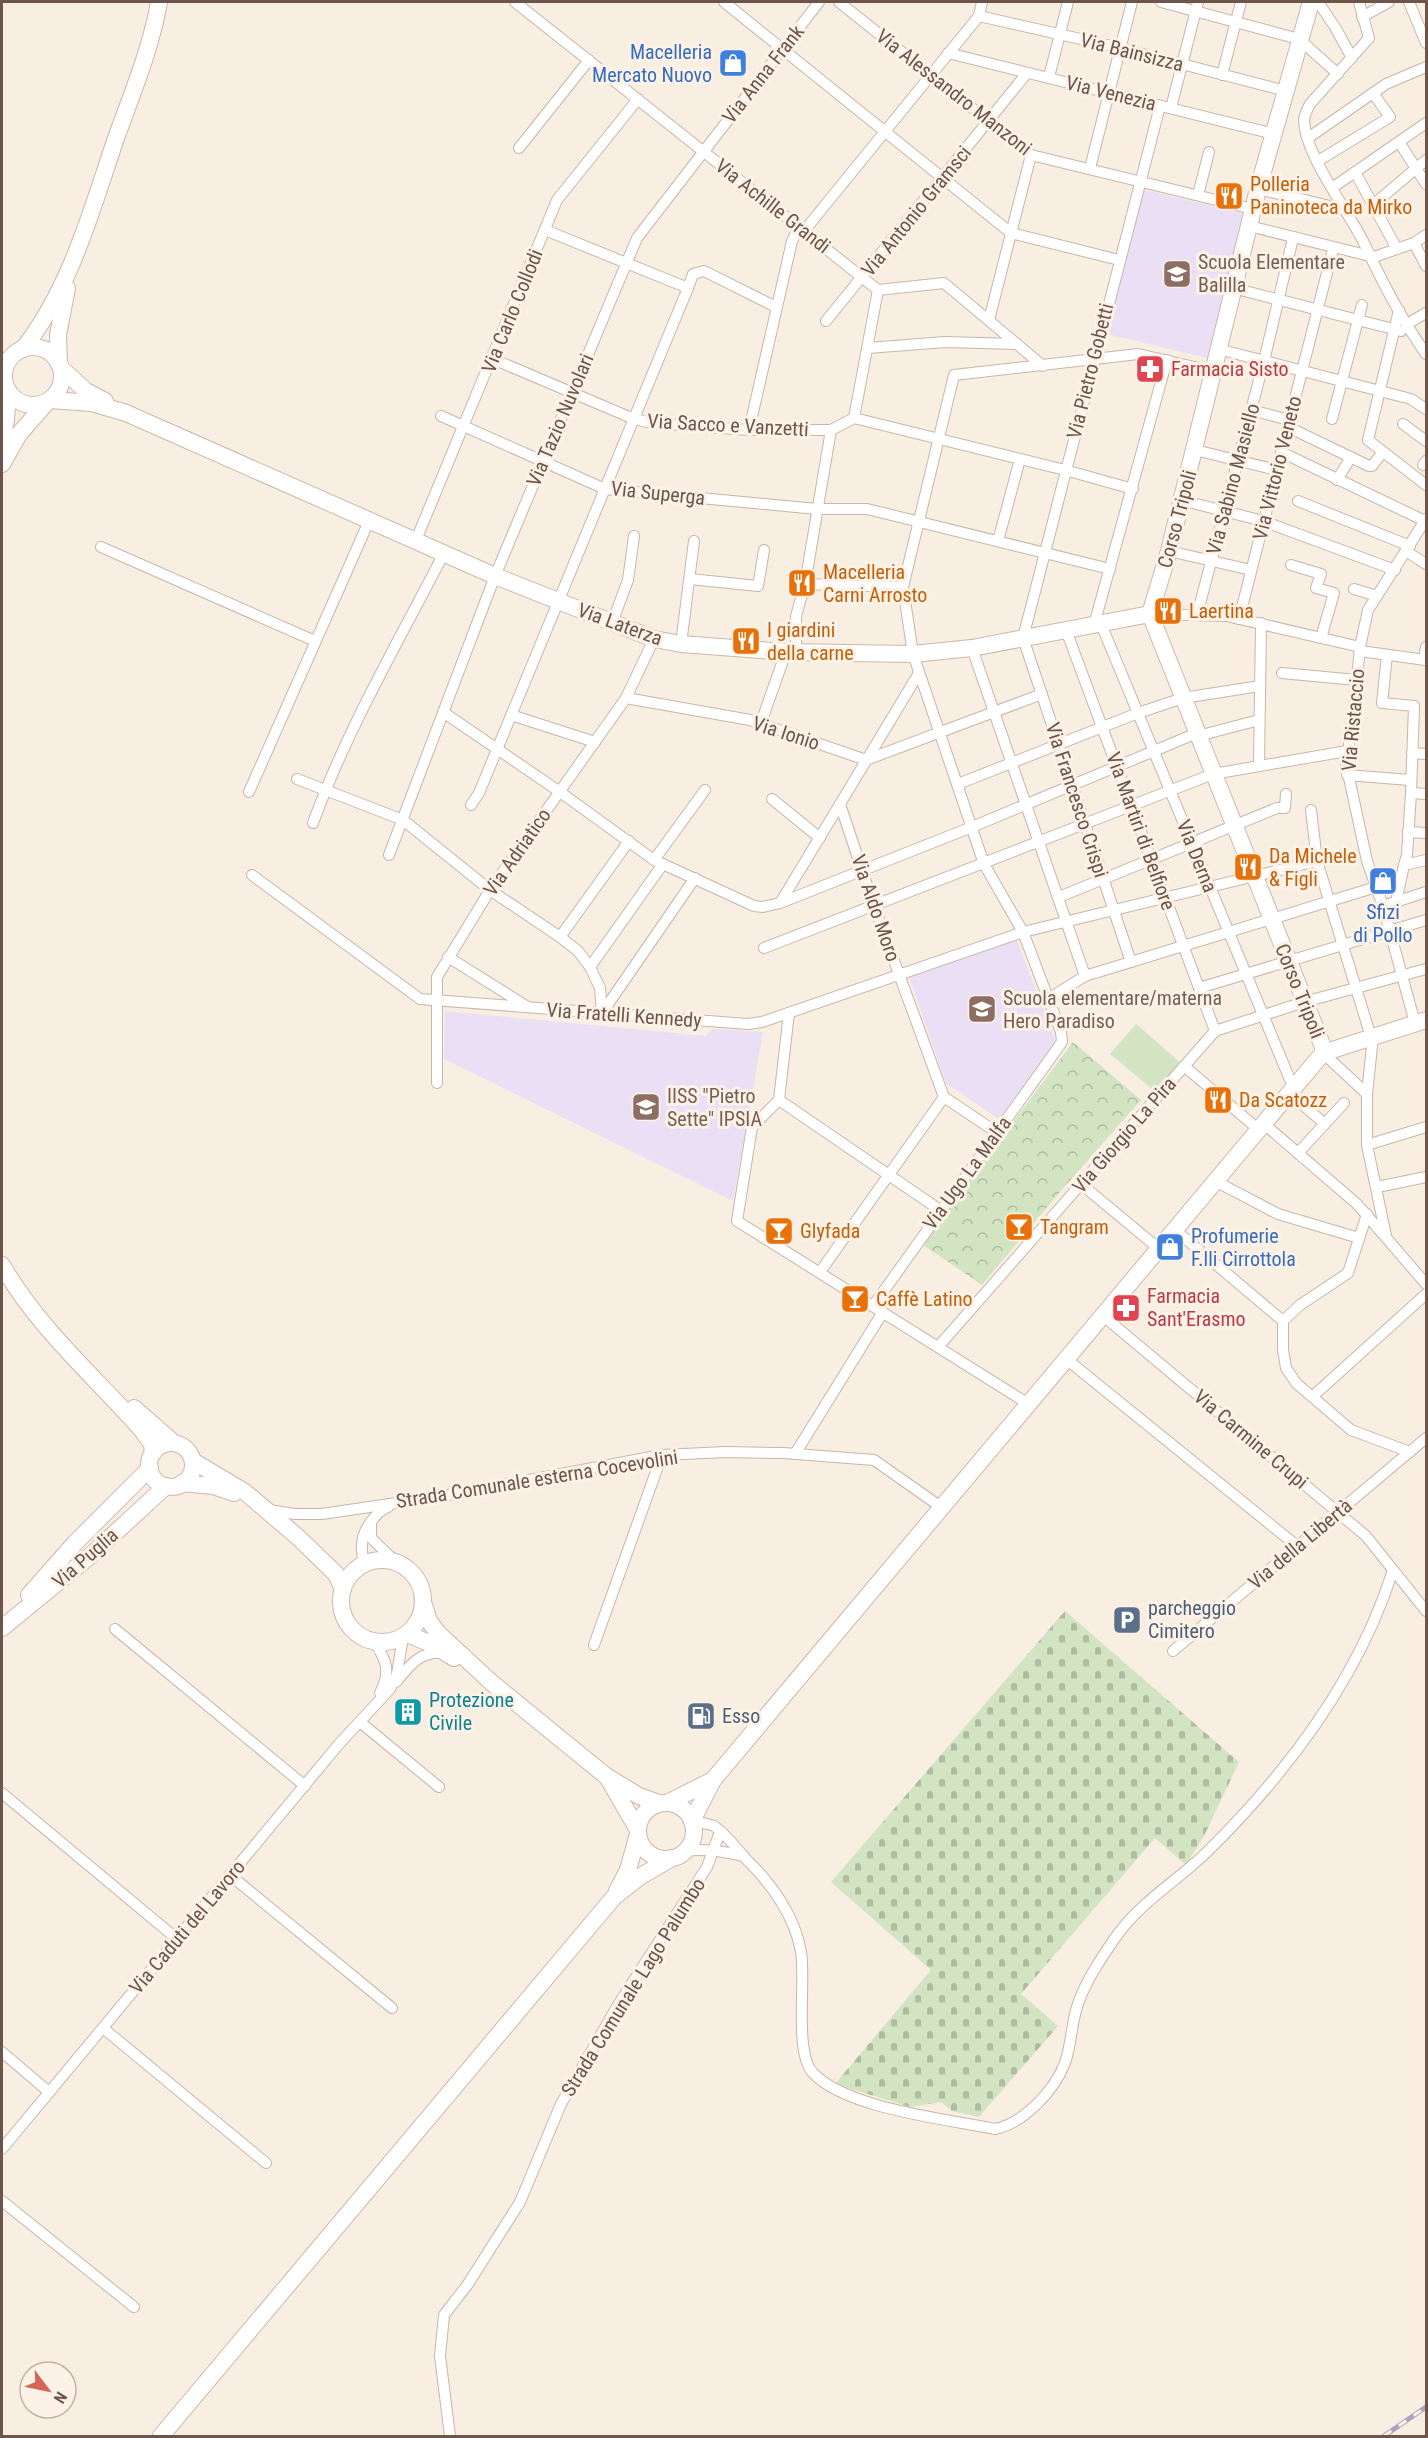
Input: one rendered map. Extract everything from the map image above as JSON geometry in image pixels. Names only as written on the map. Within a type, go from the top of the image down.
[{"type":"main road","points":[[2,440],[6,420],[5,369],[13,353],[46,315],[76,253],[130,100],[159,2]]},
{"type":"main road","name":"Corso Tripoli","points":[[1311,2],[1258,189],[1212,371],[1195,450],[1150,614],[1324,1053]]},
{"type":"main road","points":[[2,464],[19,434],[61,386],[58,335],[76,253]]},
{"type":"main road","points":[[13,353],[40,348],[48,351],[86,391],[126,413]]},
{"type":"main road","points":[[5,385],[14,398],[30,405],[49,401],[92,403],[126,413]]},
{"type":"main road","name":"Via Laterza","points":[[126,413],[495,576],[654,639],[681,645],[791,652],[913,654],[972,648],[1150,614]]},
{"type":"main road","points":[[161,2436],[614,1897],[641,1876],[678,1854],[692,1839],[692,1821],[713,1780],[1291,1090],[1324,1053],[1421,1022]]},
{"type":"main road","points":[[2,1265],[33,1312],[69,1354],[141,1429],[152,1444],[152,1460],[157,1481],[174,1485],[225,1489],[263,1509]]},
{"type":"main road","points":[[101,1386],[123,1400],[174,1443],[186,1449],[193,1461],[205,1470],[233,1484],[300,1539],[336,1574],[343,1589]]},
{"type":"main road","points":[[152,1460],[162,1445],[174,1443]]},
{"type":"main road","name":"Via Puglia","points":[[2,1627],[75,1543],[152,1460]]},
{"type":"main road","points":[[174,1485],[191,1474],[193,1461]]},
{"type":"main road","name":"Via Puglia","points":[[2,1627],[174,1485]]},
{"type":"main road","points":[[300,1539],[346,1564],[361,1566]]},
{"type":"main road","points":[[423,1605],[416,1626],[405,1636],[384,1643],[374,1642],[357,1633],[345,1618],[342,1608],[343,1589],[352,1574],[361,1566],[380,1560],[397,1563],[410,1570],[421,1586],[423,1605],[429,1621],[438,1633],[492,1683],[606,1776],[639,1796],[680,1807],[692,1821]]},
{"type":"main road","points":[[405,1636],[446,1653],[492,1683]]},
{"type":"main road","points":[[606,1776],[638,1832],[641,1844],[651,1854],[665,1858],[678,1854]]},
{"type":"main road","points":[[614,1897],[628,1870],[639,1822],[647,1810],[713,1780]]},
{"type":"street","name":"Via Achille Grandi","points":[[515,2],[879,290]]},
{"type":"street","points":[[724,2],[1011,233],[1119,260]]},
{"type":"street","name":"Via Anna Frank","points":[[626,264],[637,238],[819,2]]},
{"type":"street","name":"Via Alessandro Manzoni","points":[[839,2],[1031,155],[1253,209]]},
{"type":"street","points":[[749,430],[792,241],[979,15],[982,2]]},
{"type":"street","points":[[1049,77],[1068,2]]},
{"type":"street","points":[[1090,168],[1132,2]]},
{"type":"street","points":[[1161,2],[1197,6],[1236,22],[1299,39],[1338,74]]},
{"type":"street","points":[[1222,75],[1241,2]]},
{"type":"street","points":[[1318,2],[1352,58]]},
{"type":"street","points":[[1359,2],[1369,39],[1307,110],[1304,123],[1318,161],[1343,209],[1426,354]]},
{"type":"street","points":[[1362,17],[1389,2]]},
{"type":"street","points":[[1409,2],[1426,43]]},
{"type":"street","points":[[1171,108],[1197,6]]},
{"type":"street","name":"Via Bainsizza","points":[[979,15],[1120,48],[1286,92]]},
{"type":"street","name":"Via Venezia","points":[[948,53],[1274,134]]},
{"type":"street","points":[[519,148],[589,60]]},
{"type":"street","points":[[1308,138],[1386,84],[1426,67]]},
{"type":"street","name":"Via Antonio Gramsci","points":[[826,321],[1027,73]]},
{"type":"street","points":[[1318,161],[1390,117],[1373,93]]},
{"type":"street","name":"Via Carlo Collodi","points":[[416,540],[557,200],[638,99]]},
{"type":"street","name":"Via Pietro Gobetti","points":[[1023,638],[1160,106]]},
{"type":"street","points":[[1332,188],[1426,123]]},
{"type":"street","points":[[1399,142],[1426,183]]},
{"type":"street","points":[[1198,195],[1209,152]]},
{"type":"street","points":[[989,320],[1031,155]]},
{"type":"street","points":[[1374,204],[1426,160]]},
{"type":"street","points":[[1355,172],[1397,249]]},
{"type":"street","points":[[1258,189],[1343,209]]},
{"type":"street","points":[[1249,226],[1369,256],[1378,256],[1426,236]]},
{"type":"street","points":[[545,230],[688,288]]},
{"type":"street","name":"Via Sabino Masiello","points":[[1197,615],[1264,361],[1293,238]]},
{"type":"street","points":[[1413,243],[1426,266]]},
{"type":"street","name":"Via Vittorio Veneto","points":[[1239,619],[1334,249]]},
{"type":"street","name":"Via Tazio Nuvolari","points":[[389,855],[495,576],[626,264]]},
{"type":"street","points":[[471,805],[479,793],[693,273],[704,271],[776,307]]},
{"type":"street","points":[[854,418],[879,290],[944,284],[1043,366]]},
{"type":"street","points":[[1233,288],[1395,329],[1410,329],[1426,313]]},
{"type":"street","points":[[1332,419],[1362,305]]},
{"type":"street","points":[[1399,310],[1368,440],[1426,485]]},
{"type":"street","points":[[868,348],[945,342],[1017,344]]},
{"type":"street","points":[[1218,349],[1411,399],[1426,409]]},
{"type":"street","points":[[1212,371],[1138,354],[1093,361],[954,375],[903,587],[913,654],[919,673],[984,864],[1023,932],[1048,999],[1085,976],[1376,887]]},
{"type":"street","name":"Via Sacco e Vanzetti","points":[[493,359],[634,419],[652,423],[749,430],[831,430]]},
{"type":"street","points":[[1098,625],[1110,569],[1167,360]]},
{"type":"street","points":[[1251,410],[1288,424],[1372,466],[1383,452]]},
{"type":"street","name":"Via Superga","points":[[441,416],[605,489],[817,509],[867,509],[1110,569]]},
{"type":"street","points":[[763,717],[791,652],[831,430],[854,418],[1065,470],[1132,489]]},
{"type":"street","points":[[1403,424],[1426,441]]},
{"type":"street","points":[[1195,450],[1277,470]]},
{"type":"street","points":[[1281,452],[1426,520],[1377,596],[1354,589]]},
{"type":"street","points":[[1337,480],[1351,457]]},
{"type":"street","points":[[998,541],[1020,459]]},
{"type":"street","points":[[1181,500],[1263,521],[1395,570]]},
{"type":"street","points":[[1298,501],[1408,548],[1426,564]]},
{"type":"street","points":[[249,792],[369,520]]},
{"type":"street","points":[[612,622],[628,580],[634,536]]},
{"type":"street","points":[[681,645],[694,541]]},
{"type":"street","points":[[101,547],[315,641]]},
{"type":"street","points":[[690,579],[758,586],[764,550]]},
{"type":"street","points":[[1169,551],[1251,570]]},
{"type":"street","points":[[313,823],[324,791],[368,700],[444,553]]},
{"type":"street","points":[[1292,565],[1321,574],[1316,588],[1334,593],[1322,638]]},
{"type":"street","points":[[805,584],[903,587]]},
{"type":"street","name":"Via Ristaccio","points":[[1377,596],[1368,610],[1359,652],[1353,719],[1347,752],[1347,775],[1367,861],[1421,1022]]},
{"type":"street","points":[[1150,614],[1239,619],[1322,638],[1359,652],[1425,660],[1426,647]]},
{"type":"street","points":[[1259,766],[1261,623]]},
{"type":"street","name":"Via Derna","points":[[1098,625],[1154,751],[1291,1090]]},
{"type":"street","name":"Via Martiri di Belfiore","points":[[1066,630],[1215,1031]]},
{"type":"street","name":"Via Francesco Crispi","points":[[1023,638],[1131,962]]},
{"type":"street","name":"Via Adriatico","points":[[437,1083],[437,977],[490,890],[626,698],[654,639]]},
{"type":"street","points":[[972,648],[1068,921],[1085,976]]},
{"type":"street","points":[[1387,655],[1383,703],[1426,708]]},
{"type":"street","points":[[780,903],[919,673]]},
{"type":"street","points":[[1282,673],[1356,680]]},
{"type":"street","points":[[958,784],[1138,713],[1183,698],[1260,686]]},
{"type":"street","points":[[866,760],[1042,694]]},
{"type":"street","name":"Via Ionio","points":[[626,698],[750,720],[866,760]]},
{"type":"street","points":[[1396,902],[1408,832],[1414,706]]},
{"type":"street","points":[[443,712],[658,862],[753,906],[763,907],[780,903],[862,871],[1154,751],[1198,735],[1259,720]]},
{"type":"street","points":[[511,715],[595,742]]},
{"type":"street","points":[[764,948],[1213,774],[1347,752]]},
{"type":"street","points":[[1412,753],[1426,754]]},
{"type":"street","points":[[1347,775],[1410,780]]},
{"type":"street","points":[[297,779],[403,820],[490,890],[560,937],[578,951],[590,967],[600,988],[602,1013]]},
{"type":"street","points":[[590,967],[705,790]]},
{"type":"street","points":[[1059,897],[1277,808],[1285,808],[1286,794]]},
{"type":"street","points":[[1411,794],[1426,794]]},
{"type":"street","points":[[772,799],[820,838]]},
{"type":"street","name":"Via Aldo Moro","points":[[840,804],[874,906],[944,1097]]},
{"type":"street","points":[[1311,810],[1317,861],[1372,1037],[1366,1094],[1367,1145],[1386,1236]]},
{"type":"street","points":[[1408,832],[1426,833]]},
{"type":"street","points":[[560,937],[629,842]]},
{"type":"street","points":[[1404,865],[1426,860]]},
{"type":"street","name":"Via Fratelli Kennedy","points":[[252,875],[420,999],[748,1024],[789,1013],[1023,932],[1317,861]]},
{"type":"street","points":[[602,1013],[695,878]]},
{"type":"street","points":[[1383,906],[1426,894]]},
{"type":"street","points":[[1199,988],[1426,920]]},
{"type":"street","points":[[448,957],[529,1007]]},
{"type":"street","points":[[1215,1031],[1304,1002],[1426,969]]},
{"type":"street","name":"Via Ugo La Malfa","points":[[873,1306],[1062,1042],[1061,1032],[1048,999]]},
{"type":"street","points":[[789,1013],[778,1100],[752,1127],[737,1221],[1027,1403]]},
{"type":"street","name":"Via Giorgio La Pira","points":[[938,1347],[1215,1031]]},
{"type":"street","points":[[1324,1053],[1366,1094]]},
{"type":"street","points":[[1184,1066],[1298,1153],[1367,1214],[1426,1284]]},
{"type":"street","points":[[1291,1090],[1325,1124]]},
{"type":"street","points":[[820,1272],[944,1097],[996,1132]]},
{"type":"street","points":[[778,1100],[940,1210]]},
{"type":"street","points":[[1298,1153],[1344,1102]]},
{"type":"street","points":[[1367,1145],[1426,1127]]},
{"type":"street","points":[[1377,1187],[1426,1177]]},
{"type":"street","points":[[1215,1181],[1278,1214],[1359,1238]]},
{"type":"street","points":[[1081,1184],[1158,1248]]},
{"type":"street","points":[[1367,1214],[1348,1273],[1300,1305],[1283,1321],[1283,1350],[1286,1368],[1296,1383],[1351,1430],[1410,1452]]},
{"type":"street","points":[[1174,1229],[1283,1321]]},
{"type":"street","points":[[1312,1397],[1426,1294]]},
{"type":"street","points":[[795,1454],[883,1312]]},
{"type":"street","name":"Via Carmine Crupi","points":[[1102,1315],[1366,1536],[1383,1554],[1426,1611]]},
{"type":"street","points":[[1065,1358],[1297,1546]]},
{"type":"street","name":"Via della Libertà","points":[[1173,1651],[1426,1438]]},
{"type":"street","name":"Strada Comunale esterna Cocevolini","points":[[263,1509],[294,1514],[322,1514],[397,1503],[662,1455],[726,1452],[874,1460],[940,1507]]},
{"type":"street","points":[[594,1645],[662,1455]]},
{"type":"street","points":[[361,1566],[361,1544],[371,1524],[382,1509],[397,1503]]},
{"type":"street","points":[[371,1524],[369,1530],[371,1538],[397,1563]]},
{"type":"street","points":[[702,1801],[716,1829],[772,1887],[798,1938],[801,1954],[803,2050],[813,2074],[855,2097],[909,2114],[995,2129],[1007,2127],[1053,2085],[1065,2064],[1079,2001],[1106,1953],[1134,1914],[1186,1872],[1249,1808],[1283,1770],[1317,1721],[1366,1636],[1386,1593],[1393,1570]]},
{"type":"street","points":[[115,1629],[304,1786]]},
{"type":"street","points":[[390,1689],[397,1674],[405,1636]]},
{"type":"street","points":[[374,1642],[385,1656],[387,1672],[374,1704]]},
{"type":"street","points":[[374,1704],[416,1659],[424,1654],[446,1653]]},
{"type":"street","name":"Via Caduti del Lavoro","points":[[2,2150],[374,1704]]},
{"type":"street","points":[[360,1722],[439,1787]]},
{"type":"street","points":[[2,1793],[177,1939]]},
{"type":"street","points":[[692,1821],[716,1829]]},
{"type":"street","name":"Strada Comunale Lago Palumbo","points":[[450,2436],[440,2356],[444,2316],[468,2284],[514,2211],[526,2189],[566,2095],[618,2005],[707,1867],[714,1850],[716,1829]]},
{"type":"street","points":[[678,1854],[714,1850],[744,1856]]},
{"type":"street","points":[[230,1875],[392,2008]]},
{"type":"street","points":[[103,2028],[266,2163]]},
{"type":"street","points":[[2,2052],[49,2092]]},
{"type":"street","points":[[2,2201],[134,2307]]},
{"type":"shaded area","name":"Scuola Elementare Balilla","points":[[1144,190],[1247,214],[1211,359],[1107,334]]},
{"type":"shaded area","name":"Scuola elementare/materna Hero Paradiso","points":[[1016,938],[1056,1042],[1000,1120],[946,1083],[909,977]]},
{"type":"shaded area","name":"IISS \"Pietro Sette\" IPSIA","points":[[445,1011],[705,1036],[712,1029],[763,1032],[733,1201],[444,1059]]},
{"type":"green space","points":[[1136,1024],[1181,1063],[1156,1092],[1110,1054]]},
{"type":"green space","points":[[1073,1042],[1141,1100],[982,1285],[922,1244]]},
{"type":"green space","points":[[1065,1611],[1239,1762],[1205,1834],[1186,1865],[1155,1838],[1021,1994],[1058,2026],[979,2117],[952,2111],[941,2102],[910,2107],[835,2084],[931,1970],[831,1882]]},
{"type":"railway","points":[[1384,2436],[1426,2407]]},
{"type":"place","name":"Macelleria Mercato Nuovo","points":[[733,63]]},
{"type":"place","name":"Polleria Paninoteca da Mirko","points":[[1229,196]]},
{"type":"place","name":"Scuola Elementare Balilla","points":[[1177,274]]},
{"type":"place","name":"Farmacia Sisto","points":[[1150,369]]},
{"type":"place","name":"Macelleria Carni Arrosto","points":[[802,583]]},
{"type":"place","name":"Laertina","points":[[1168,611]]},
{"type":"place","name":"I giardini della carne","points":[[746,641]]},
{"type":"place","name":"Da Michele & Figli","points":[[1248,867]]},
{"type":"place","name":"Sfizi di Pollo","points":[[1383,881]]},
{"type":"place","name":"Scuola elementare/materna Hero Paradiso","points":[[982,1009]]},
{"type":"place","name":"Da Scatozz","points":[[1218,1100]]},
{"type":"place","name":"IISS \"Pietro Sette\" IPSIA","points":[[646,1107]]},
{"type":"place","name":"Tangram","points":[[1019,1227]]},
{"type":"place","name":"Glyfada","points":[[779,1231]]},
{"type":"place","name":"Profumerie F.lli Cirrottola","points":[[1170,1247]]},
{"type":"place","name":"Caffè Latino","points":[[855,1299]]},
{"type":"place","name":"Farmacia Sant'Erasmo","points":[[1126,1308]]},
{"type":"place","name":"parcheggio Cimitero","points":[[1127,1620]]},
{"type":"place","name":"Protezione Civile","points":[[408,1712]]},
{"type":"place","name":"Esso","points":[[701,1716]]}]
